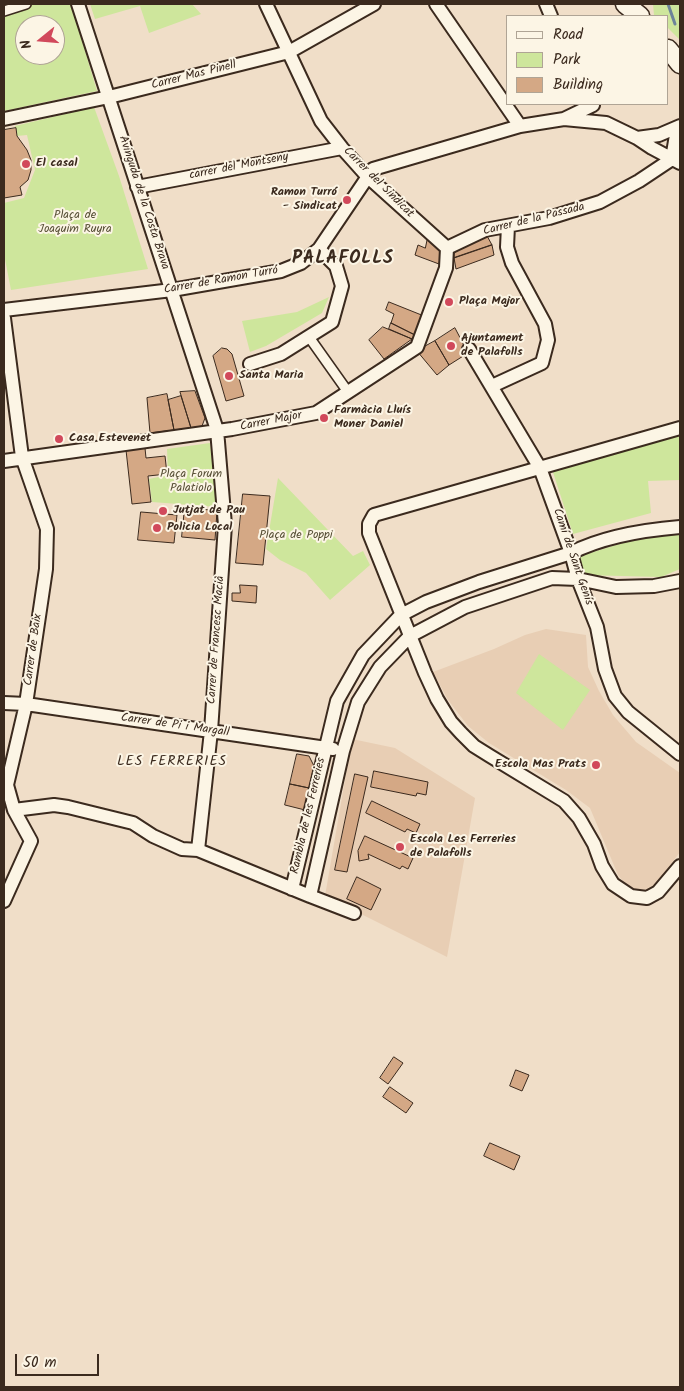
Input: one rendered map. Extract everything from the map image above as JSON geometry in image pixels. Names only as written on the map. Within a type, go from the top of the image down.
[{"type":"main road","points":[[625,4],[639,15]]},
{"type":"main road","points":[[669,46],[680,57]]},
{"type":"main road","points":[[669,50],[680,64]]},
{"type":"street","points":[[4,11],[26,4]]},
{"type":"street","name":"Avinguda de la Costa Brava","points":[[78,4],[217,430]]},
{"type":"street","name":"Carrer del Sindicat","points":[[266,4],[322,121],[342,148],[367,176],[447,248]]},
{"type":"street","name":"Carrer Mas Pinell","points":[[4,119],[109,97],[289,52],[374,4]]},
{"type":"street","points":[[436,4],[520,126]]},
{"type":"street","name":"Carrer de Ramon Turró","points":[[564,119],[590,105]]},
{"type":"street","points":[[593,105],[606,123]]},
{"type":"street","name":"Carrer de Ramon Turró","points":[[4,310],[172,290],[281,271],[300,263],[318,249],[373,169],[520,126],[564,119],[606,123],[677,160]]},
{"type":"street","points":[[637,138],[659,135],[679,128],[677,160]]},
{"type":"street","name":"carrer del Montseny","points":[[137,187],[342,148]]},
{"type":"street","name":"Carrer de la Passada","points":[[447,248],[485,230],[549,218],[600,202],[677,160]]},
{"type":"street","points":[[492,386],[542,363],[548,340],[545,324],[512,263],[507,248],[508,226]]},
{"type":"street","name":"Carrer Major","points":[[4,460],[217,430],[316,413],[417,347],[446,268],[447,248]]},
{"type":"street","points":[[250,364],[281,354],[332,322],[342,286],[336,266],[318,249]]},
{"type":"street","name":"Carrer de Baix","points":[[4,318],[22,457],[47,529],[46,569],[26,704],[7,785],[14,810],[31,841],[4,901]]},
{"type":"street","points":[[309,337],[348,392]]},
{"type":"street","name":"Camí de Sant Genís","points":[[469,349],[540,468],[571,553],[578,579],[597,627],[605,668],[615,696],[628,712],[680,754]]},
{"type":"street","points":[[680,428],[374,515],[369,524],[369,533],[401,616],[437,699],[451,722],[474,746],[564,801],[579,818],[594,844],[602,866],[613,884],[631,896],[647,898],[658,892],[680,866]]},
{"type":"street","name":"Carrer de Francesc Macià","points":[[198,850],[211,731],[225,525],[217,430]]},
{"type":"street","name":"Rambla de les Ferreries","points":[[680,527],[643,530],[585,546],[571,553],[478,582],[426,602],[401,616],[363,655],[336,701],[292,889],[310,896],[343,751],[358,702],[380,667],[410,636],[464,607],[552,578],[578,579],[616,587],[654,586],[680,581]]},
{"type":"street","name":"Carrer de Pi i Margall","points":[[4,703],[26,704],[343,751]]},
{"type":"street","points":[[14,810],[54,804],[133,823],[153,836],[182,849],[198,850],[292,889]]},
{"type":"street","points":[[310,896],[354,913]]},
{"type":"shaded area","name":"Escola Mas Prats","points":[[546,629],[586,635],[588,667],[613,715],[636,742],[680,773],[680,852],[652,890],[637,890],[627,886],[618,875],[590,808],[566,790],[489,743],[468,726],[448,700],[433,672],[525,635]]},
{"type":"shaded area","name":"Escola Les Ferreries de Palafolls","points":[[352,739],[395,748],[475,798],[447,957],[325,896]]},
{"type":"green space","points":[[15,4],[71,4],[97,91],[4,111],[4,8]]},
{"type":"green space","points":[[90,4],[192,4],[201,14],[149,33],[140,6],[95,19]]},
{"type":"green space","points":[[653,4],[680,4],[680,40],[669,29],[669,15],[654,15]]},
{"type":"green space","name":"Plaça de Joaquim Ruyra","points":[[94,107],[119,176],[148,269],[11,290],[4,254],[4,203],[24,198],[35,170],[27,135],[17,136],[15,126]]},
{"type":"green space","points":[[329,297],[322,313],[266,346],[250,352],[242,321],[297,312]]},
{"type":"green space","points":[[652,429],[680,430],[680,480],[648,481],[651,513],[573,534],[550,463]]},
{"type":"green space","name":"Plaça Forum Palatiolo","points":[[210,443],[217,507],[152,502],[149,479],[168,475],[167,449]]},
{"type":"green space","name":"Plaça de Poppi","points":[[278,478],[353,556],[363,551],[370,565],[330,600],[306,573],[280,560],[266,549]]},
{"type":"green space","points":[[680,534],[680,569],[661,577],[582,575],[577,557],[642,537]]},
{"type":"green space","points":[[539,654],[590,690],[563,730],[516,693]]},
{"type":"building","points":[[16,128],[17,136],[27,150],[31,160],[31,170],[28,180],[20,187],[22,195],[4,198],[4,130]]},
{"type":"building","points":[[486,234],[492,245],[454,258],[456,250]]},
{"type":"building","points":[[428,237],[441,251],[439,264],[415,255],[418,245],[425,248]]},
{"type":"building","points":[[492,245],[494,255],[456,269],[454,258]]},
{"type":"building","points":[[389,302],[424,316],[417,336],[391,323],[394,314],[386,310]]},
{"type":"building","points":[[391,323],[417,336],[412,339],[389,329]]},
{"type":"building","points":[[383,327],[412,339],[384,359],[369,340]]},
{"type":"building","name":"Ajuntament de Palafolls","points":[[455,328],[468,353],[449,365],[435,341]]},
{"type":"building","points":[[435,341],[449,365],[437,375],[417,351]]},
{"type":"building","name":"Santa Maria","points":[[222,348],[227,349],[232,354],[244,396],[226,401],[213,356]]},
{"type":"building","points":[[195,391],[205,418],[202,426],[191,428],[180,392]]},
{"type":"building","points":[[167,394],[174,430],[150,433],[147,398]]},
{"type":"building","points":[[181,396],[191,428],[174,430],[168,400]]},
{"type":"building","points":[[145,448],[146,458],[165,456],[167,474],[148,476],[151,502],[132,504],[126,450]]},
{"type":"building","points":[[243,494],[270,496],[263,565],[236,563]]},
{"type":"building","points":[[185,507],[217,511],[215,540],[182,537]]},
{"type":"building","name":"Policia Local","points":[[141,512],[177,515],[174,543],[138,540]]},
{"type":"building","points":[[240,585],[257,586],[256,603],[232,601],[232,593],[240,593]]},
{"type":"building","points":[[297,754],[309,756],[314,766],[309,788],[290,784]]},
{"type":"building","points":[[374,771],[428,782],[426,795],[417,793],[416,796],[371,787]]},
{"type":"building","points":[[355,774],[368,777],[347,872],[335,870]]},
{"type":"building","points":[[290,784],[309,788],[305,810],[285,805]]},
{"type":"building","points":[[372,801],[420,824],[416,833],[407,829],[405,832],[366,813]]},
{"type":"building","points":[[365,836],[413,858],[408,869],[402,866],[400,869],[368,854],[369,859],[359,861],[358,851]]},
{"type":"building","points":[[357,877],[381,889],[371,910],[347,899]]},
{"type":"building","points":[[394,1057],[403,1063],[388,1084],[380,1078]]},
{"type":"building","points":[[516,1070],[529,1075],[522,1091],[510,1086]]},
{"type":"building","points":[[390,1087],[413,1103],[406,1113],[383,1097]]},
{"type":"building","points":[[490,1143],[520,1156],[514,1170],[484,1156]]},
{"type":"waterway","points":[[668,4],[675,24]]},
{"type":"place","name":"El casal","points":[[26,164]]},
{"type":"place","name":"Ramon Turró - Sindicat","points":[[347,200]]},
{"type":"place","name":"Plaça Major","points":[[449,302]]},
{"type":"place","name":"Ajuntament de Palafolls","points":[[451,346]]},
{"type":"place","name":"Santa Maria","points":[[229,376]]},
{"type":"place","name":"Farmàcia Lluís Moner Daniel","points":[[324,418]]},
{"type":"place","name":"Casa Estevenet","points":[[59,439]]},
{"type":"place","name":"Jutjat de Pau","points":[[163,511]]},
{"type":"place","name":"Policia Local","points":[[157,528]]},
{"type":"place","name":"Escola Mas Prats","points":[[596,765]]},
{"type":"place","name":"Escola Les Ferreries de Palafolls","points":[[400,847]]},
{"type":"district","name":"PALAFOLLS","points":[[343,260]]},
{"type":"district","name":"LES FERRERIES","points":[[172,763]]}]
